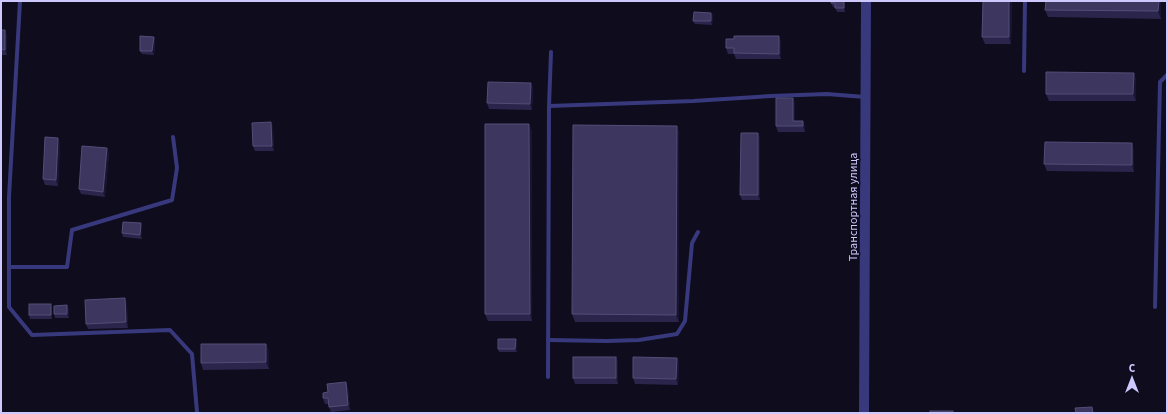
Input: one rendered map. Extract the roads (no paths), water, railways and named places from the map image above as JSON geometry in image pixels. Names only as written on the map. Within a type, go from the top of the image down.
[{"type":"street","name":"Транспортная улица","points":[[864,413],[866,1]]},
{"type":"lane","points":[[20,1],[10,197],[9,306],[32,335],[170,330],[192,354],[197,412]]},
{"type":"lane","points":[[1024,72],[1025,1]]},
{"type":"lane","points":[[548,377],[550,52]]},
{"type":"lane","points":[[1156,307],[1160,82],[1167,76]]},
{"type":"lane","points":[[549,106],[694,101],[827,94],[866,97]]},
{"type":"lane","points":[[9,267],[67,267],[72,230],[172,200],[177,168],[172,137]]},
{"type":"lane","points":[[548,340],[639,340],[677,334],[685,321],[692,243],[698,232]]}]
